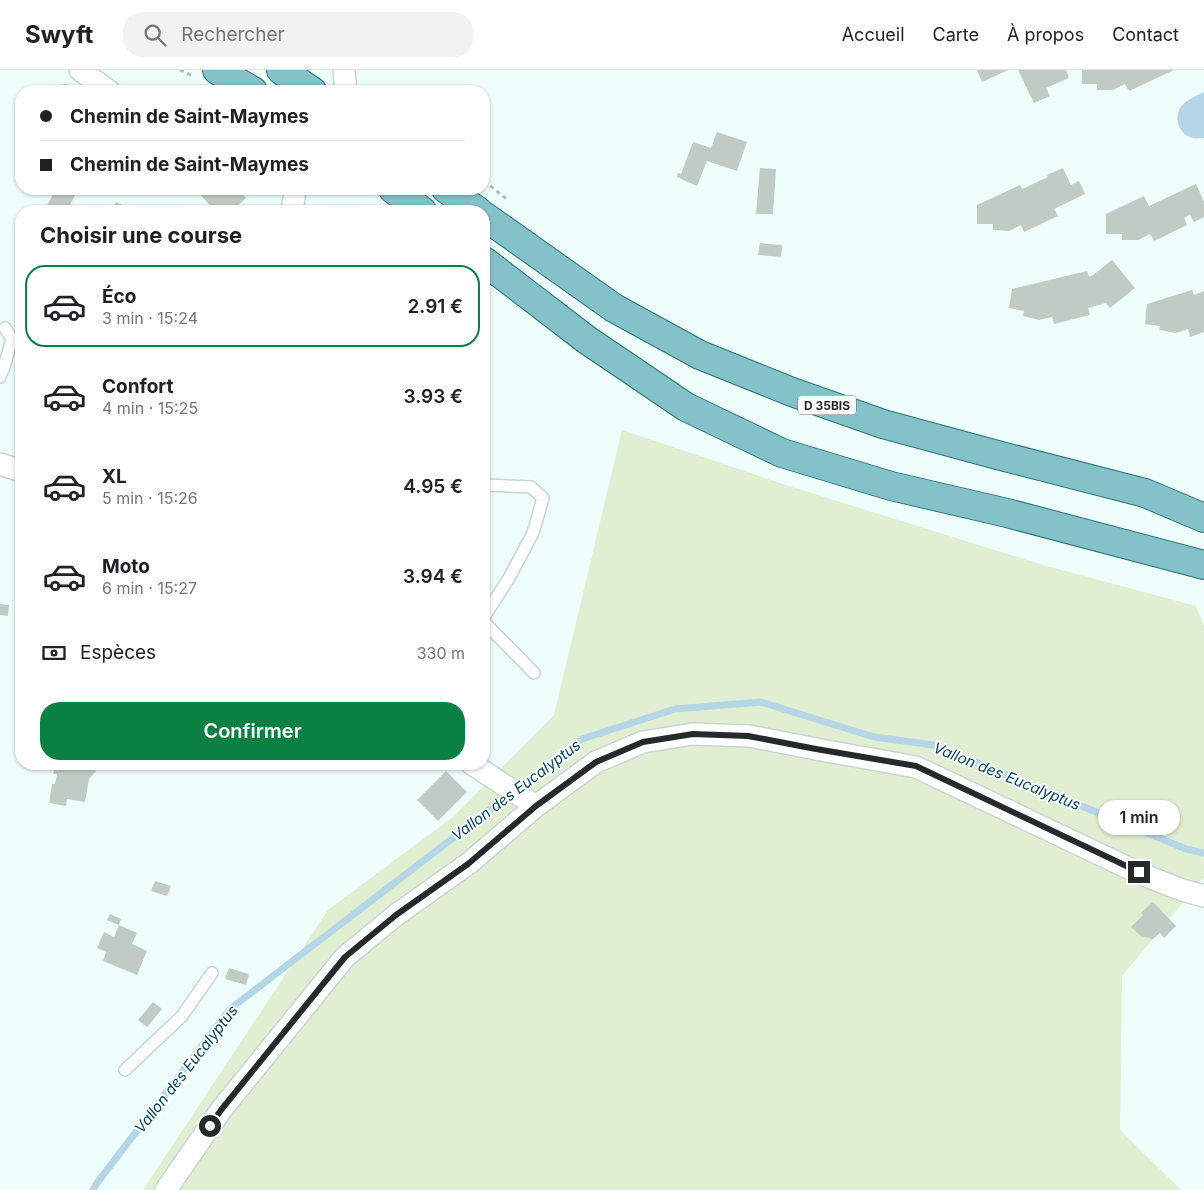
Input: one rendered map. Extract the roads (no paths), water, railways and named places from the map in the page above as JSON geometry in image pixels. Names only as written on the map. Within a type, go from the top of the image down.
[{"type":"main road","points":[[217,70],[243,85]]},
{"type":"main road","points":[[283,70],[304,85]]},
{"type":"main road","points":[[401,195],[414,205]]},
{"type":"main road","points":[[455,195],[469,205]]},
{"type":"main road","name":"D 35BIS","points":[[490,220],[614,308],[700,355],[792,392],[883,424],[1145,493],[1204,518]]},
{"type":"main road","points":[[490,266],[587,340],[686,407],[782,452],[891,486],[1007,513],[1204,565]]},
{"type":"street","points":[[80,70],[101,85]]},
{"type":"street","points":[[344,70],[345,85]]},
{"type":"street","points":[[0,464],[15,469]]},
{"type":"street","points":[[166,1190],[221,1110],[345,957],[396,915],[468,864],[528,802],[596,762],[643,742],[693,734],[748,736],[916,766],[1139,872],[1182,890],[1204,896]]},
{"type":"street","points":[[481,770],[528,802]]},
{"type":"lane","points":[[0,377],[12,339],[5,328]]},
{"type":"lane","points":[[490,485],[531,487],[543,498],[533,533],[510,578],[490,608]]},
{"type":"lane","points":[[490,628],[534,673]]},
{"type":"lane","points":[[125,1070],[182,1016],[212,973]]},
{"type":"water","points":[[1204,92],[1204,138],[1192,138],[1181,130],[1178,112],[1191,98]]},
{"type":"waterway","name":"Vallon des Eucalyptus","points":[[93,1190],[230,1009],[582,739],[675,709],[761,702],[874,737],[934,745],[1186,849],[1204,853]]}]
